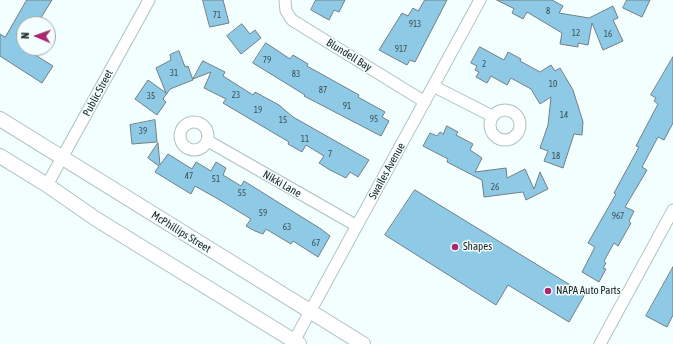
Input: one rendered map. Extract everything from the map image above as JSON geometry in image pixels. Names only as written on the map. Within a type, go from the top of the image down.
[{"type":"main road","name":"McPhillips Street","points":[[0,119],[62,159],[363,344]]},
{"type":"main road","points":[[0,156],[47,185],[96,219],[296,343]]},
{"type":"street","name":"Public Street","points":[[47,185],[149,0]]},
{"type":"street","name":"Blundell Bay","points":[[285,0],[286,11],[292,20],[425,102]]},
{"type":"street","name":"Swailes Avenue","points":[[296,343],[310,312],[480,0]]},
{"type":"street","points":[[433,86],[492,116]]},
{"type":"street","name":"Nikki Lane","points":[[208,141],[357,226]]},
{"type":"street","points":[[600,344],[673,210]]},
{"type":"building","points":[[27,0],[52,0],[42,16],[17,16]]},
{"type":"building","points":[[203,0],[223,0],[229,23],[210,27]]},
{"type":"building","points":[[316,0],[345,0],[339,12],[334,10],[329,20],[311,10]]},
{"type":"building","points":[[425,0],[447,0],[415,62],[410,60],[407,65],[379,50],[402,13],[408,16],[413,8],[418,11]]},
{"type":"building","points":[[497,0],[552,0],[563,6],[559,13],[589,18],[613,6],[618,18],[613,20],[623,41],[603,50],[592,23],[588,45],[578,43],[578,47],[560,44],[562,33],[527,12],[523,19],[512,13],[514,9]]},
{"type":"building","points":[[627,0],[650,0],[642,17],[623,8]]},
{"type":"building","points":[[16,18],[16,56],[37,56],[53,66],[42,83],[0,56],[0,34],[5,37]]},
{"type":"building","points":[[242,24],[250,34],[255,30],[261,38],[241,54],[227,36]]},
{"type":"building","points":[[266,43],[290,59],[293,55],[308,64],[307,66],[359,95],[358,97],[385,112],[382,117],[389,121],[381,136],[304,96],[305,95],[253,63]]},
{"type":"building","points":[[480,47],[504,60],[508,52],[521,59],[520,61],[540,72],[551,65],[555,71],[560,68],[573,90],[583,122],[582,135],[574,134],[563,168],[544,161],[548,151],[540,148],[548,125],[551,97],[540,104],[531,89],[511,78],[507,85],[491,76],[487,83],[476,77],[479,72],[475,70],[477,66],[471,63]]},
{"type":"building","points":[[179,51],[185,67],[188,66],[193,80],[170,89],[163,99],[166,102],[157,115],[135,99],[148,80],[166,93],[156,68],[171,60],[170,55]]},
{"type":"building","points":[[673,57],[673,123],[664,140],[658,137],[642,167],[647,170],[625,207],[634,211],[629,221],[631,223],[618,246],[614,243],[604,261],[606,263],[603,268],[606,269],[599,282],[582,272],[595,247],[588,243],[616,194],[614,193],[639,147],[636,146],[658,104],[654,101],[656,98],[651,95]]},
{"type":"building","points":[[203,61],[225,72],[223,76],[253,95],[255,92],[279,105],[293,117],[369,160],[358,177],[350,172],[346,178],[330,170],[319,163],[324,156],[306,145],[302,152],[288,144],[289,142],[223,103],[226,99],[204,88],[211,72],[193,79]]},
{"type":"building","points":[[155,120],[157,142],[132,144],[130,125]]},
{"type":"building","points":[[447,126],[458,132],[456,135],[473,144],[470,150],[482,158],[475,172],[506,168],[507,178],[525,169],[534,189],[540,172],[548,189],[526,200],[523,192],[484,197],[482,180],[447,162],[448,159],[423,146],[430,133],[437,136],[440,132],[443,134]]},
{"type":"building","points":[[158,143],[160,165],[168,154],[192,169],[196,162],[211,171],[216,162],[226,168],[223,175],[241,186],[244,181],[321,229],[330,236],[318,257],[293,241],[291,244],[266,229],[263,234],[246,226],[251,219],[195,186],[191,194],[155,172],[159,166],[148,158]]},
{"type":"building","name":"Shapes","points":[[415,190],[585,294],[569,322],[508,285],[496,305],[385,235]]},
{"type":"building","points":[[673,267],[673,315],[667,327],[646,316]]},
{"type":"place","name":"Shapes","points":[[455,247]]},
{"type":"place","name":"NAPA Auto Parts","points":[[548,291]]}]
